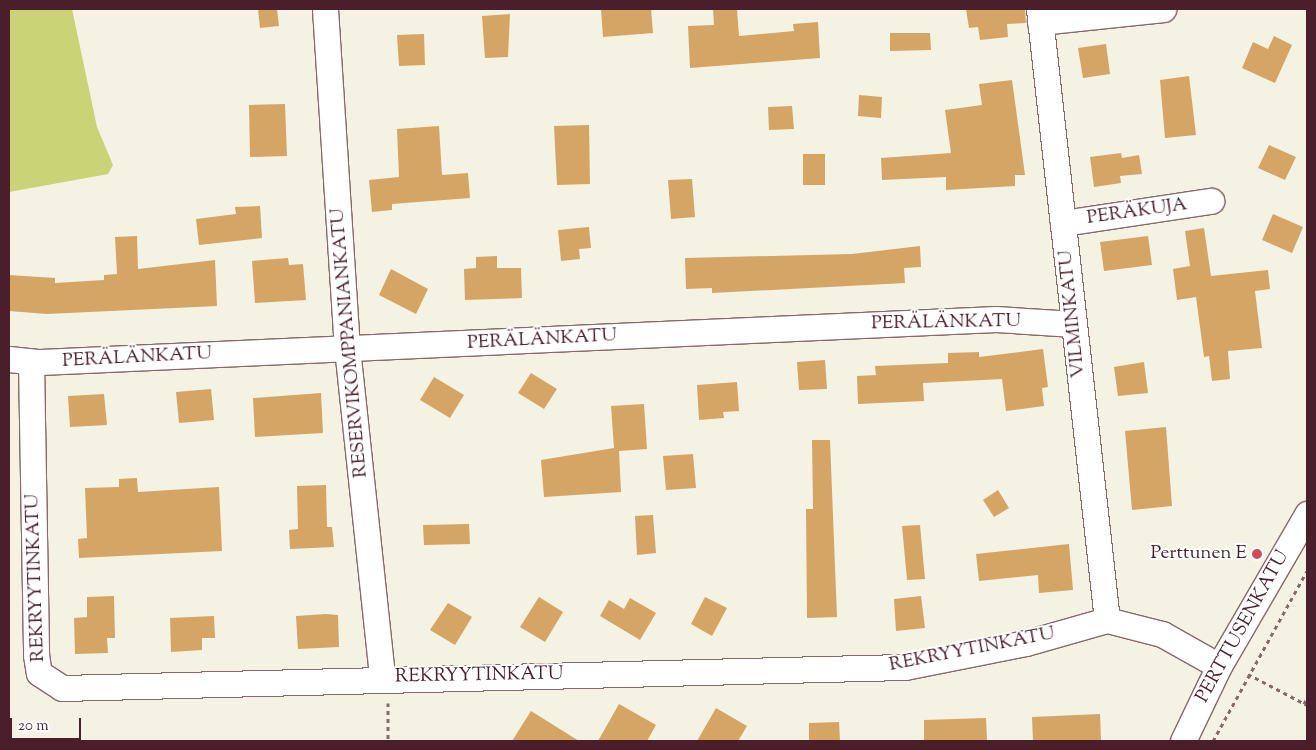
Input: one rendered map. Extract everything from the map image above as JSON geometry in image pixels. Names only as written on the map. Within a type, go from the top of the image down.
[{"type":"street","name":"RESERVIKOMPPANIANKATU","points":[[325,9],[347,348],[384,677]]},
{"type":"street","points":[[1039,15],[1164,9]]},
{"type":"street","name":"VILMINKATU","points":[[1039,15],[1107,620]]},
{"type":"street","name":"PERÄKUJA","points":[[1063,223],[1211,202]]},
{"type":"street","name":"PERÄLÄNKATU","points":[[20,361],[996,319],[1074,324]]},
{"type":"street","name":"REKRYYTINKATU","points":[[20,361],[36,655],[39,673],[46,681],[62,688],[384,677],[905,667],[1026,643],[1107,620]]},
{"type":"street","name":"PERTTUSENKATU","points":[[1183,741],[1219,666],[1307,514]]},
{"type":"street","points":[[1107,620],[1162,634],[1219,666]]},
{"type":"path","points":[[1213,741],[1248,674],[1307,572]]},
{"type":"path","points":[[1248,674],[1306,705],[1307,698]]},
{"type":"path","points":[[384,677],[388,741]]},
{"type":"green space","points":[[9,9],[72,9],[97,127],[113,165],[108,174],[9,192]]},
{"type":"building","points":[[258,9],[277,9],[279,26],[260,28]]},
{"type":"building","points":[[601,9],[651,9],[653,33],[603,37]]},
{"type":"building","points":[[713,9],[737,9],[739,36],[794,31],[793,24],[818,22],[820,58],[690,68],[688,26],[714,25]]},
{"type":"building","points":[[966,9],[1025,9],[1026,23],[1007,24],[1008,37],[980,40],[978,27],[969,28]]},
{"type":"building","points":[[510,14],[508,57],[485,58],[482,16]]},
{"type":"building","points":[[890,33],[930,33],[931,50],[890,51]]},
{"type":"building","points":[[424,34],[425,65],[399,66],[397,35]]},
{"type":"building","points":[[1274,36],[1292,45],[1275,83],[1242,68],[1253,42],[1268,49]]},
{"type":"building","points":[[1106,44],[1110,74],[1083,78],[1078,48]]},
{"type":"building","points":[[1189,76],[1196,135],[1165,138],[1160,80]]},
{"type":"building","points":[[1012,80],[1025,175],[1015,175],[1015,186],[946,190],[946,177],[882,180],[881,158],[951,153],[945,110],[982,105],[979,84]]},
{"type":"building","points":[[859,95],[882,97],[881,118],[858,116]]},
{"type":"building","points":[[285,104],[287,156],[250,157],[249,105]]},
{"type":"building","points":[[792,106],[794,129],[769,130],[768,107]]},
{"type":"building","points":[[589,125],[590,184],[557,185],[554,126]]},
{"type":"building","points":[[439,126],[442,175],[468,173],[470,198],[392,204],[392,210],[372,212],[369,180],[399,177],[397,129]]},
{"type":"building","points":[[1269,145],[1296,157],[1285,180],[1258,168]]},
{"type":"building","points":[[1121,153],[1122,158],[1139,155],[1142,174],[1120,176],[1121,183],[1094,187],[1090,157]]},
{"type":"building","points":[[803,154],[825,154],[825,185],[803,185]]},
{"type":"building","points":[[692,179],[695,217],[671,219],[668,180]]},
{"type":"building","points":[[260,206],[262,238],[199,245],[196,219],[236,214],[235,207]]},
{"type":"building","points":[[1273,214],[1303,227],[1292,253],[1262,240]]},
{"type":"building","points":[[589,227],[591,248],[579,249],[580,259],[561,261],[558,230]]},
{"type":"building","points":[[1204,228],[1211,276],[1268,270],[1270,289],[1255,291],[1262,348],[1228,351],[1230,379],[1212,381],[1209,356],[1204,357],[1196,297],[1177,300],[1173,269],[1190,266],[1185,231]]},
{"type":"building","points":[[137,236],[138,269],[215,260],[217,306],[47,314],[9,311],[9,275],[55,278],[55,283],[104,280],[104,275],[117,274],[115,237]]},
{"type":"building","points":[[1148,236],[1152,265],[1104,271],[1100,242]]},
{"type":"building","points":[[920,246],[921,267],[904,268],[905,283],[712,293],[712,288],[686,289],[685,258],[852,254]]},
{"type":"building","points":[[497,256],[497,268],[521,268],[522,298],[465,300],[464,269],[476,268],[476,257]]},
{"type":"building","points":[[288,258],[289,265],[303,264],[306,300],[255,303],[252,261]]},
{"type":"building","points":[[391,269],[428,289],[416,314],[379,295]]},
{"type":"building","points":[[1043,349],[1048,387],[1042,388],[1044,406],[1006,411],[1002,379],[923,383],[924,401],[858,404],[857,376],[876,375],[875,366],[948,363],[948,353],[979,352],[979,357]]},
{"type":"building","points":[[825,360],[827,389],[799,390],[797,362]]},
{"type":"building","points":[[1144,362],[1148,393],[1118,396],[1114,367]]},
{"type":"building","points":[[531,373],[557,389],[544,409],[518,393]]},
{"type":"building","points":[[434,377],[464,395],[450,418],[420,400]]},
{"type":"building","points":[[737,382],[739,411],[723,412],[724,418],[699,420],[697,385]]},
{"type":"building","points":[[211,389],[214,420],[179,423],[176,392]]},
{"type":"building","points":[[321,393],[323,433],[255,437],[253,398]]},
{"type":"building","points":[[104,394],[107,425],[70,427],[68,396]]},
{"type":"building","points":[[644,404],[647,449],[619,451],[621,492],[544,497],[541,460],[614,448],[611,406]]},
{"type":"building","points":[[1166,427],[1172,506],[1132,510],[1125,431]]},
{"type":"building","points":[[812,440],[830,440],[837,617],[807,618],[806,509],[813,509]]},
{"type":"building","points":[[693,454],[696,488],[666,490],[663,456]]},
{"type":"building","points":[[137,478],[138,492],[219,487],[222,551],[79,558],[78,539],[87,538],[85,488],[119,487],[119,479]]},
{"type":"building","points":[[326,485],[327,527],[332,527],[334,547],[290,549],[289,530],[298,529],[297,486]]},
{"type":"building","points":[[998,490],[1009,508],[994,517],[983,500]]},
{"type":"building","points":[[653,515],[656,553],[637,555],[635,516]]},
{"type":"building","points":[[469,524],[470,544],[424,545],[423,525]]},
{"type":"building","points":[[920,525],[925,579],[907,580],[902,526]]},
{"type":"building","points":[[1069,544],[1073,590],[1039,593],[1038,575],[979,581],[976,554]]},
{"type":"building","points":[[114,596],[115,638],[107,638],[108,653],[75,654],[74,618],[87,617],[87,597]]},
{"type":"building","points":[[921,596],[925,628],[896,631],[894,599]]},
{"type":"building","points":[[539,597],[563,612],[545,642],[520,627]]},
{"type":"building","points":[[705,597],[727,608],[712,636],[691,624]]},
{"type":"building","points":[[630,598],[656,613],[640,640],[600,616],[609,600],[624,609]]},
{"type":"building","points":[[448,603],[472,617],[455,645],[430,630]]},
{"type":"building","points":[[338,615],[339,647],[298,649],[296,616]]},
{"type":"building","points":[[214,616],[215,638],[202,638],[202,650],[171,652],[170,618]]},
{"type":"building","points":[[619,704],[656,725],[647,741],[598,741]]},
{"type":"building","points":[[716,708],[747,726],[738,741],[697,741]]},
{"type":"building","points":[[531,711],[579,741],[512,741]]},
{"type":"building","points":[[1100,714],[1101,741],[1033,741],[1032,717]]},
{"type":"building","points":[[986,718],[987,741],[924,741],[924,720]]},
{"type":"building","points":[[839,722],[840,741],[809,741],[809,723]]},
{"type":"place","name":"Perttunen E","points":[[1257,554]]}]
